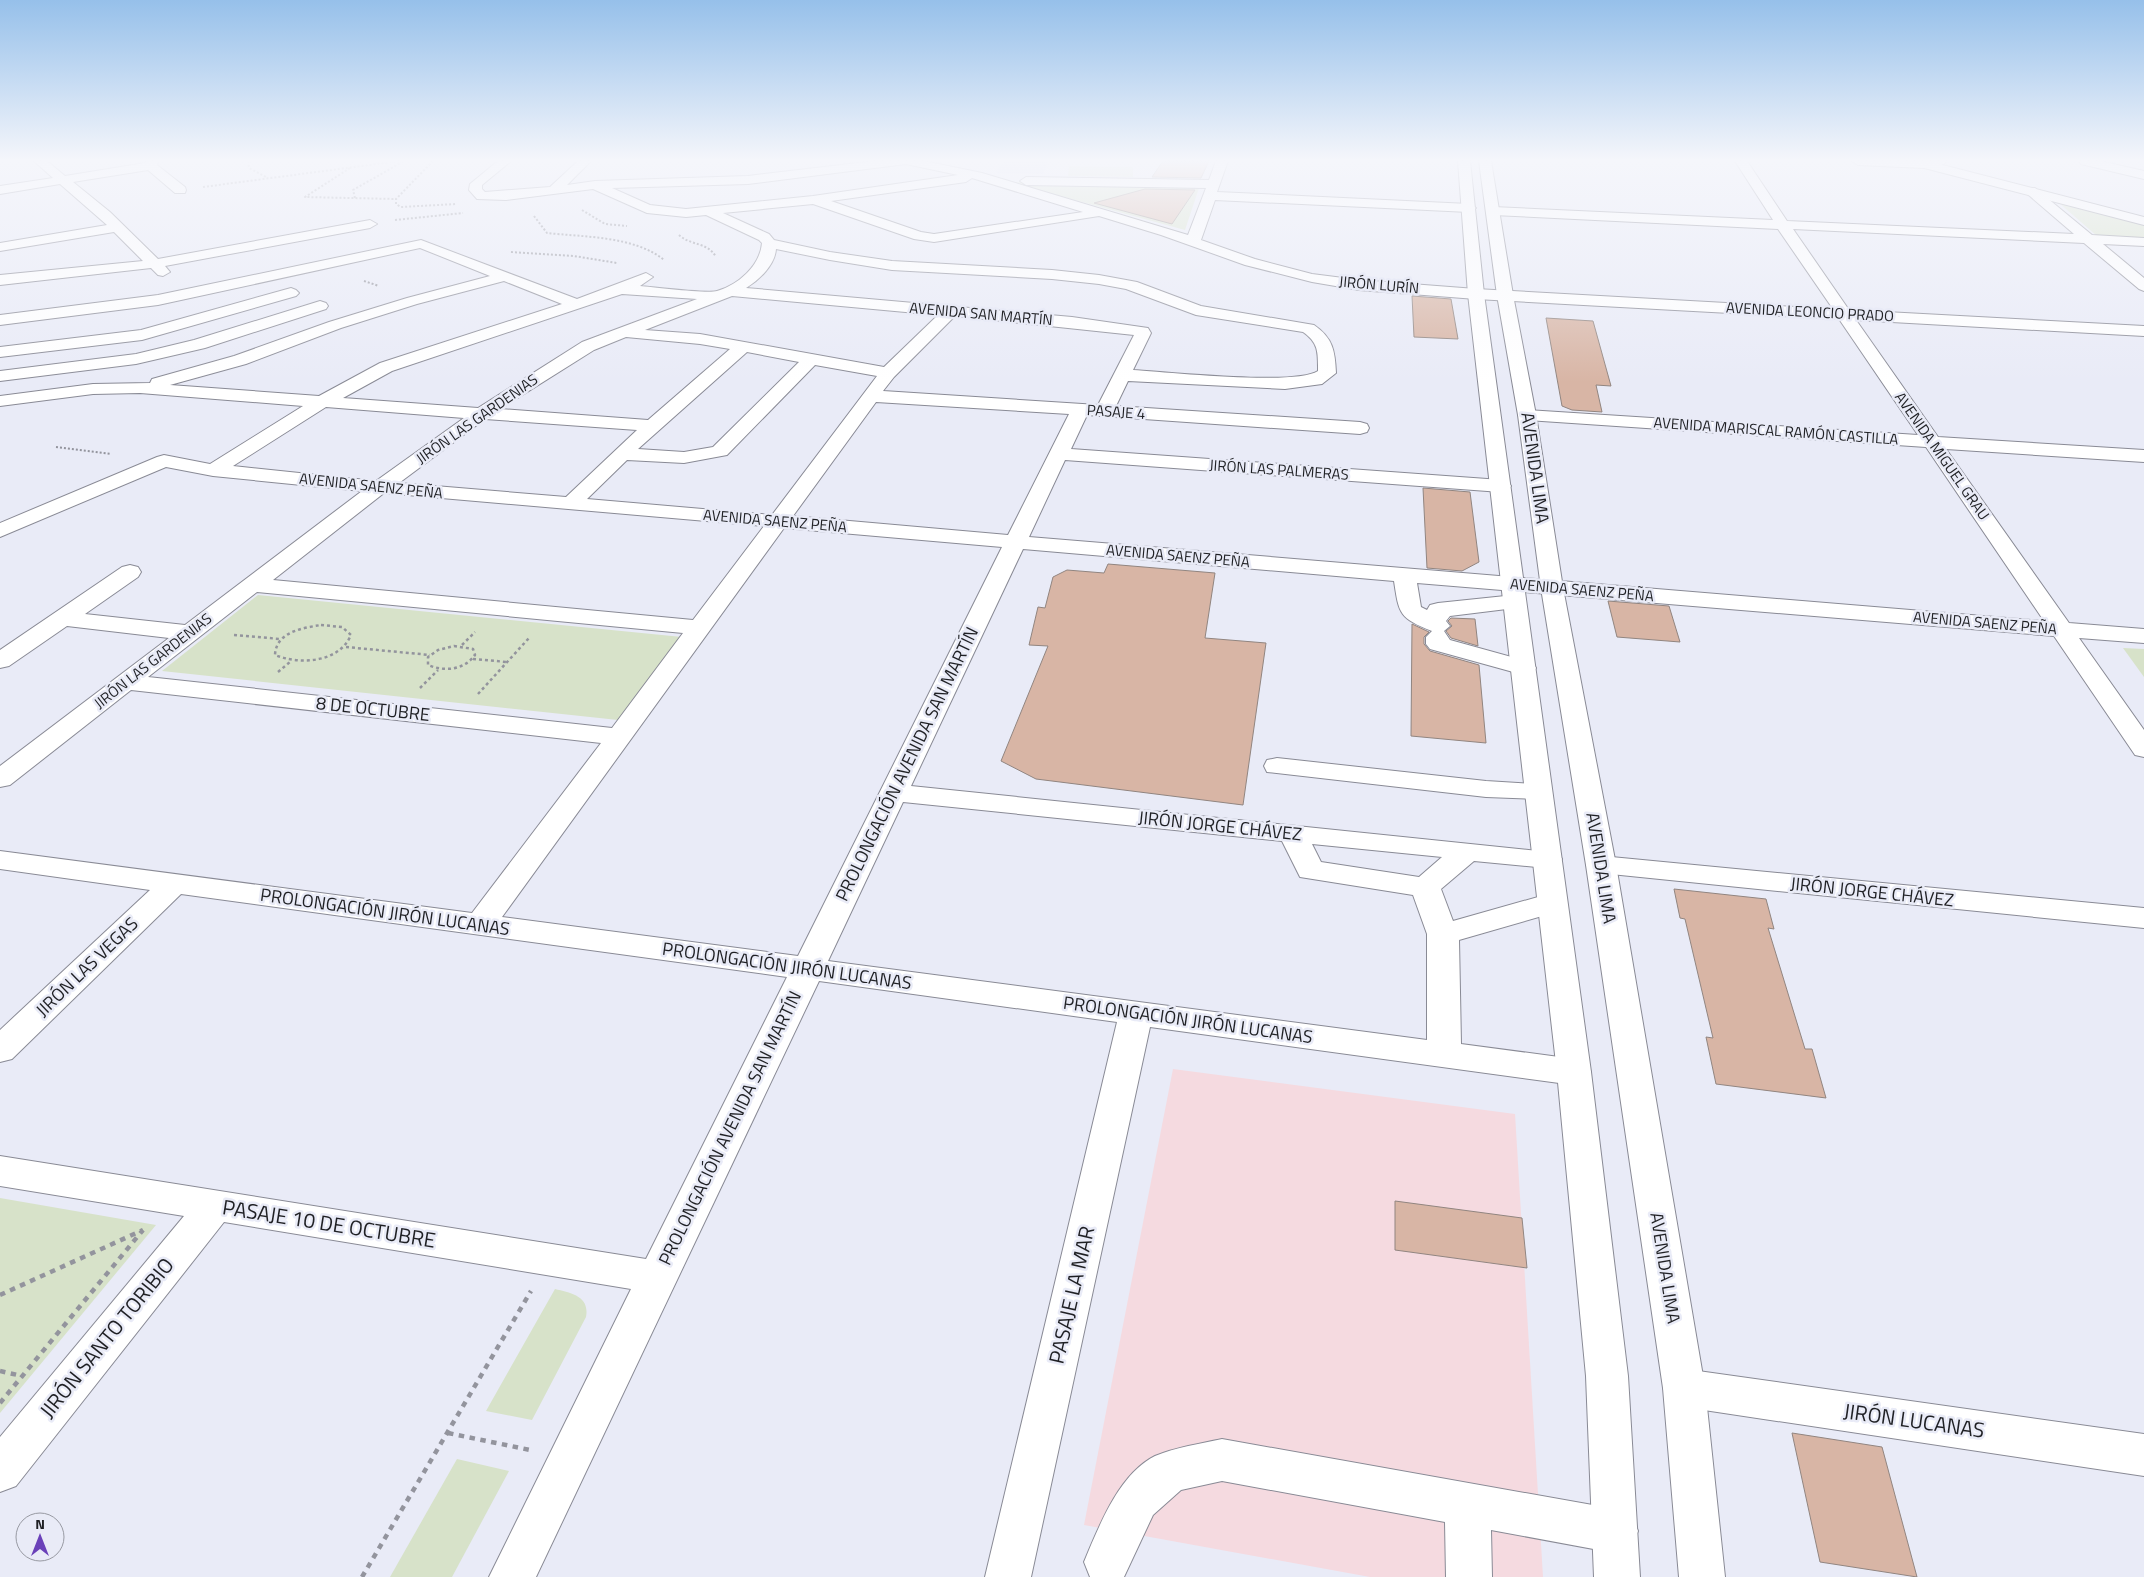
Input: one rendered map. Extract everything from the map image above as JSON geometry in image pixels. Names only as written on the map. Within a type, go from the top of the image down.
[{"type":"street","points":[[24,276],[0,247],[73,235]]},
{"type":"street","points":[[124,235],[152,264],[182,284],[244,284]]},
{"type":"street","points":[[0,280],[152,264],[312,235]]},
{"type":"street","points":[[759,235],[769,243],[826,257],[931,269],[1049,274],[1122,283],[1158,294],[1176,303],[1198,310],[1308,328],[1322,337],[1325,344],[1327,373],[1316,380],[1285,384],[1121,375]]},
{"type":"street","points":[[914,235],[934,238],[957,235]]},
{"type":"street","name":"JIRÓN LURÍN","points":[[1170,235],[1250,262],[1312,278],[1359,285],[1476,294]]},
{"type":"street","points":[[1193,242],[1196,235]]},
{"type":"street","name":"AVENIDA LIMA","points":[[1479,235],[1476,294],[1574,1072],[1607,1376],[1617,1577]]},
{"type":"street","name":"AVENIDA LIMA","points":[[1488,235],[1505,295],[1527,415],[1552,588],[1601,865],[1684,1388],[1702,1577]]},
{"type":"street","name":"AVENIDA MIGUEL GRAU","points":[[1789,235],[2144,749]]},
{"type":"street","points":[[1998,235],[2144,242]]},
{"type":"street","points":[[2083,235],[2144,286]]},
{"type":"street","name":"JIRÓN LAS GARDENIAS","points":[[0,779],[380,487],[482,413],[588,346],[725,294],[755,274],[768,256],[769,243]]},
{"type":"street","points":[[0,320],[158,300],[244,284],[421,244],[577,304]]},
{"type":"street","points":[[66,274],[78,309]]},
{"type":"street","points":[[140,388],[240,360],[335,325],[412,301],[505,276]]},
{"type":"street","points":[[213,470],[323,401],[386,367],[410,357],[621,289],[646,277]]},
{"type":"street","name":"AVENIDA SAN MARTÍN","points":[[621,289],[725,294],[951,311],[1142,331],[1143,333],[1121,375],[1092,411]]},
{"type":"street","points":[[0,352],[142,335],[291,293]]},
{"type":"street","name":"AVENIDA LEONCIO PRADO","points":[[1476,294],[2144,331]]},
{"type":"street","points":[[0,376],[136,359],[199,344],[320,306]]},
{"type":"street","points":[[480,925],[780,522],[888,373],[951,311]]},
{"type":"street","points":[[620,334],[691,338],[888,373]]},
{"type":"street","points":[[570,504],[652,426],[743,347]]},
{"type":"street","points":[[622,454],[686,457],[705,456],[720,451],[811,358]]},
{"type":"street","points":[[2,403],[93,389],[140,388],[652,426]]},
{"type":"street","name":"PASAJE 4","points":[[873,396],[1360,428]]},
{"type":"street","name":"PROLONGACIÓN AVENIDA SAN MARTÍN","points":[[512,1577],[1057,454],[1092,411]]},
{"type":"street","name":"AVENIDA MARISCAL RAMÓN CASTILLA","points":[[1527,415],[2144,456]]},
{"type":"street","name":"JIRÓN LAS PALMERAS","points":[[1057,454],[1501,486]]},
{"type":"street","name":"AVENIDA SAENZ PEÑA","points":[[0,531],[164,462],[213,470],[380,487],[1404,576],[1513,593],[1552,588],[2144,636]]},
{"type":"street","points":[[0,661],[130,572]]},
{"type":"street","points":[[1404,576],[1410,610],[1438,626]]},
{"type":"street","points":[[252,585],[700,628]]},
{"type":"street","points":[[1513,593],[1438,610],[1438,644],[1524,668]]},
{"type":"street","points":[[63,618],[189,633]]},
{"type":"street","name":"8 DE OCTUBRE","points":[[126,682],[620,736]]},
{"type":"street","points":[[1277,766],[1486,789],[1538,791]]},
{"type":"street","name":"JIRÓN JORGE CHÁVEZ","points":[[893,793],[1547,859]]},
{"type":"street","points":[[1293,834],[1310,870],[1425,887],[1467,851]]},
{"type":"street","name":"PROLONGACIÓN JIRÓN LUCANAS","points":[[0,860],[1574,1072]]},
{"type":"street","name":"JIRÓN JORGE CHÁVEZ","points":[[1601,865],[2144,918]]},
{"type":"street","name":"JIRÓN LAS VEGAS","points":[[0,1050],[174,884]]},
{"type":"street","points":[[1425,887],[1443,934],[1444,1055]]},
{"type":"street","points":[[1443,934],[1552,903]]},
{"type":"street","name":"PASAJE LA MAR","points":[[1008,1577],[1136,1013]]},
{"type":"street","name":"PASAJE 10 DE OCTUBRE","points":[[0,1171],[658,1277]]},
{"type":"street","name":"JIRÓN SANTO TORIBIO","points":[[0,1471],[215,1206]]},
{"type":"street","name":"JIRÓN LUCANAS","points":[[1684,1388],[2144,1455]]},
{"type":"street","points":[[1107,1562],[1137,1500],[1169,1472],[1222,1460],[1615,1530]]},
{"type":"street","points":[[1467,1504],[1469,1577]]},
{"type":"path","points":[[511,252],[574,256],[626,265],[637,268],[646,277],[662,264],[663,258],[619,240],[563,235]]},
{"type":"path","points":[[224,634],[281,639],[308,627],[333,625],[348,630],[351,635],[345,646],[332,654],[315,660],[291,661],[275,655],[274,649],[281,639]]},
{"type":"path","points":[[477,695],[530,637]]},
{"type":"path","points":[[345,646],[430,655],[445,647],[461,646],[473,649],[475,652],[473,659]]},
{"type":"path","points":[[430,655],[427,662],[428,665],[439,669],[454,668],[473,659],[508,662]]},
{"type":"path","points":[[419,689],[439,669]]},
{"type":"path","points":[[0,1295],[153,1227]]},
{"type":"path","points":[[135,1228],[144,1230]]},
{"type":"path","points":[[0,1403],[144,1230]]},
{"type":"path","points":[[362,1577],[550,1260]]},
{"type":"path","points":[[0,1371],[22,1376]]},
{"type":"path","points":[[448,1432],[570,1458]]},
{"type":"shaded area","points":[[1173,1069],[1515,1114],[1543,1577],[1370,1577],[1084,1525]]},
{"type":"green space","points":[[2095,235],[2144,235],[2144,238]]},
{"type":"green space","points":[[258,595],[682,637],[618,720],[162,671]]},
{"type":"green space","points":[[2123,648],[2144,649],[2144,677]]},
{"type":"green space","points":[[0,1198],[156,1225],[0,1413]]},
{"type":"green space","points":[[555,1289],[573,1294],[582,1300],[585,1304],[586,1317],[532,1420],[486,1411]]},
{"type":"green space","points":[[457,1459],[509,1471],[452,1577],[390,1577]]},
{"type":"building","points":[[1412,296],[1451,299],[1458,339],[1414,337]]},
{"type":"building","points":[[1546,318],[1593,321],[1611,386],[1596,385],[1602,412],[1572,410],[1562,406]]},
{"type":"building","points":[[1423,488],[1470,492],[1479,562],[1462,571],[1427,568]]},
{"type":"building","points":[[1108,564],[1215,573],[1205,638],[1266,643],[1243,805],[1036,779],[1001,761],[1048,646],[1029,645],[1038,607],[1045,608],[1053,577],[1067,570],[1104,573]]},
{"type":"building","points":[[1608,601],[1669,606],[1680,642],[1617,637]]},
{"type":"building","points":[[1451,618],[1475,619],[1478,646],[1451,638],[1446,631],[1452,626],[1448,621]]},
{"type":"building","points":[[1412,624],[1429,632],[1424,637],[1424,644],[1430,651],[1479,665],[1486,743],[1411,736]]},
{"type":"building","points":[[1674,889],[1766,899],[1774,929],[1768,928],[1805,1049],[1812,1049],[1826,1098],[1716,1084],[1706,1037],[1713,1038],[1685,919],[1680,918]]},
{"type":"building","points":[[1395,1201],[1522,1218],[1527,1268],[1395,1250]]},
{"type":"building","points":[[1792,1433],[1882,1447],[1917,1577],[1820,1562]]}]
